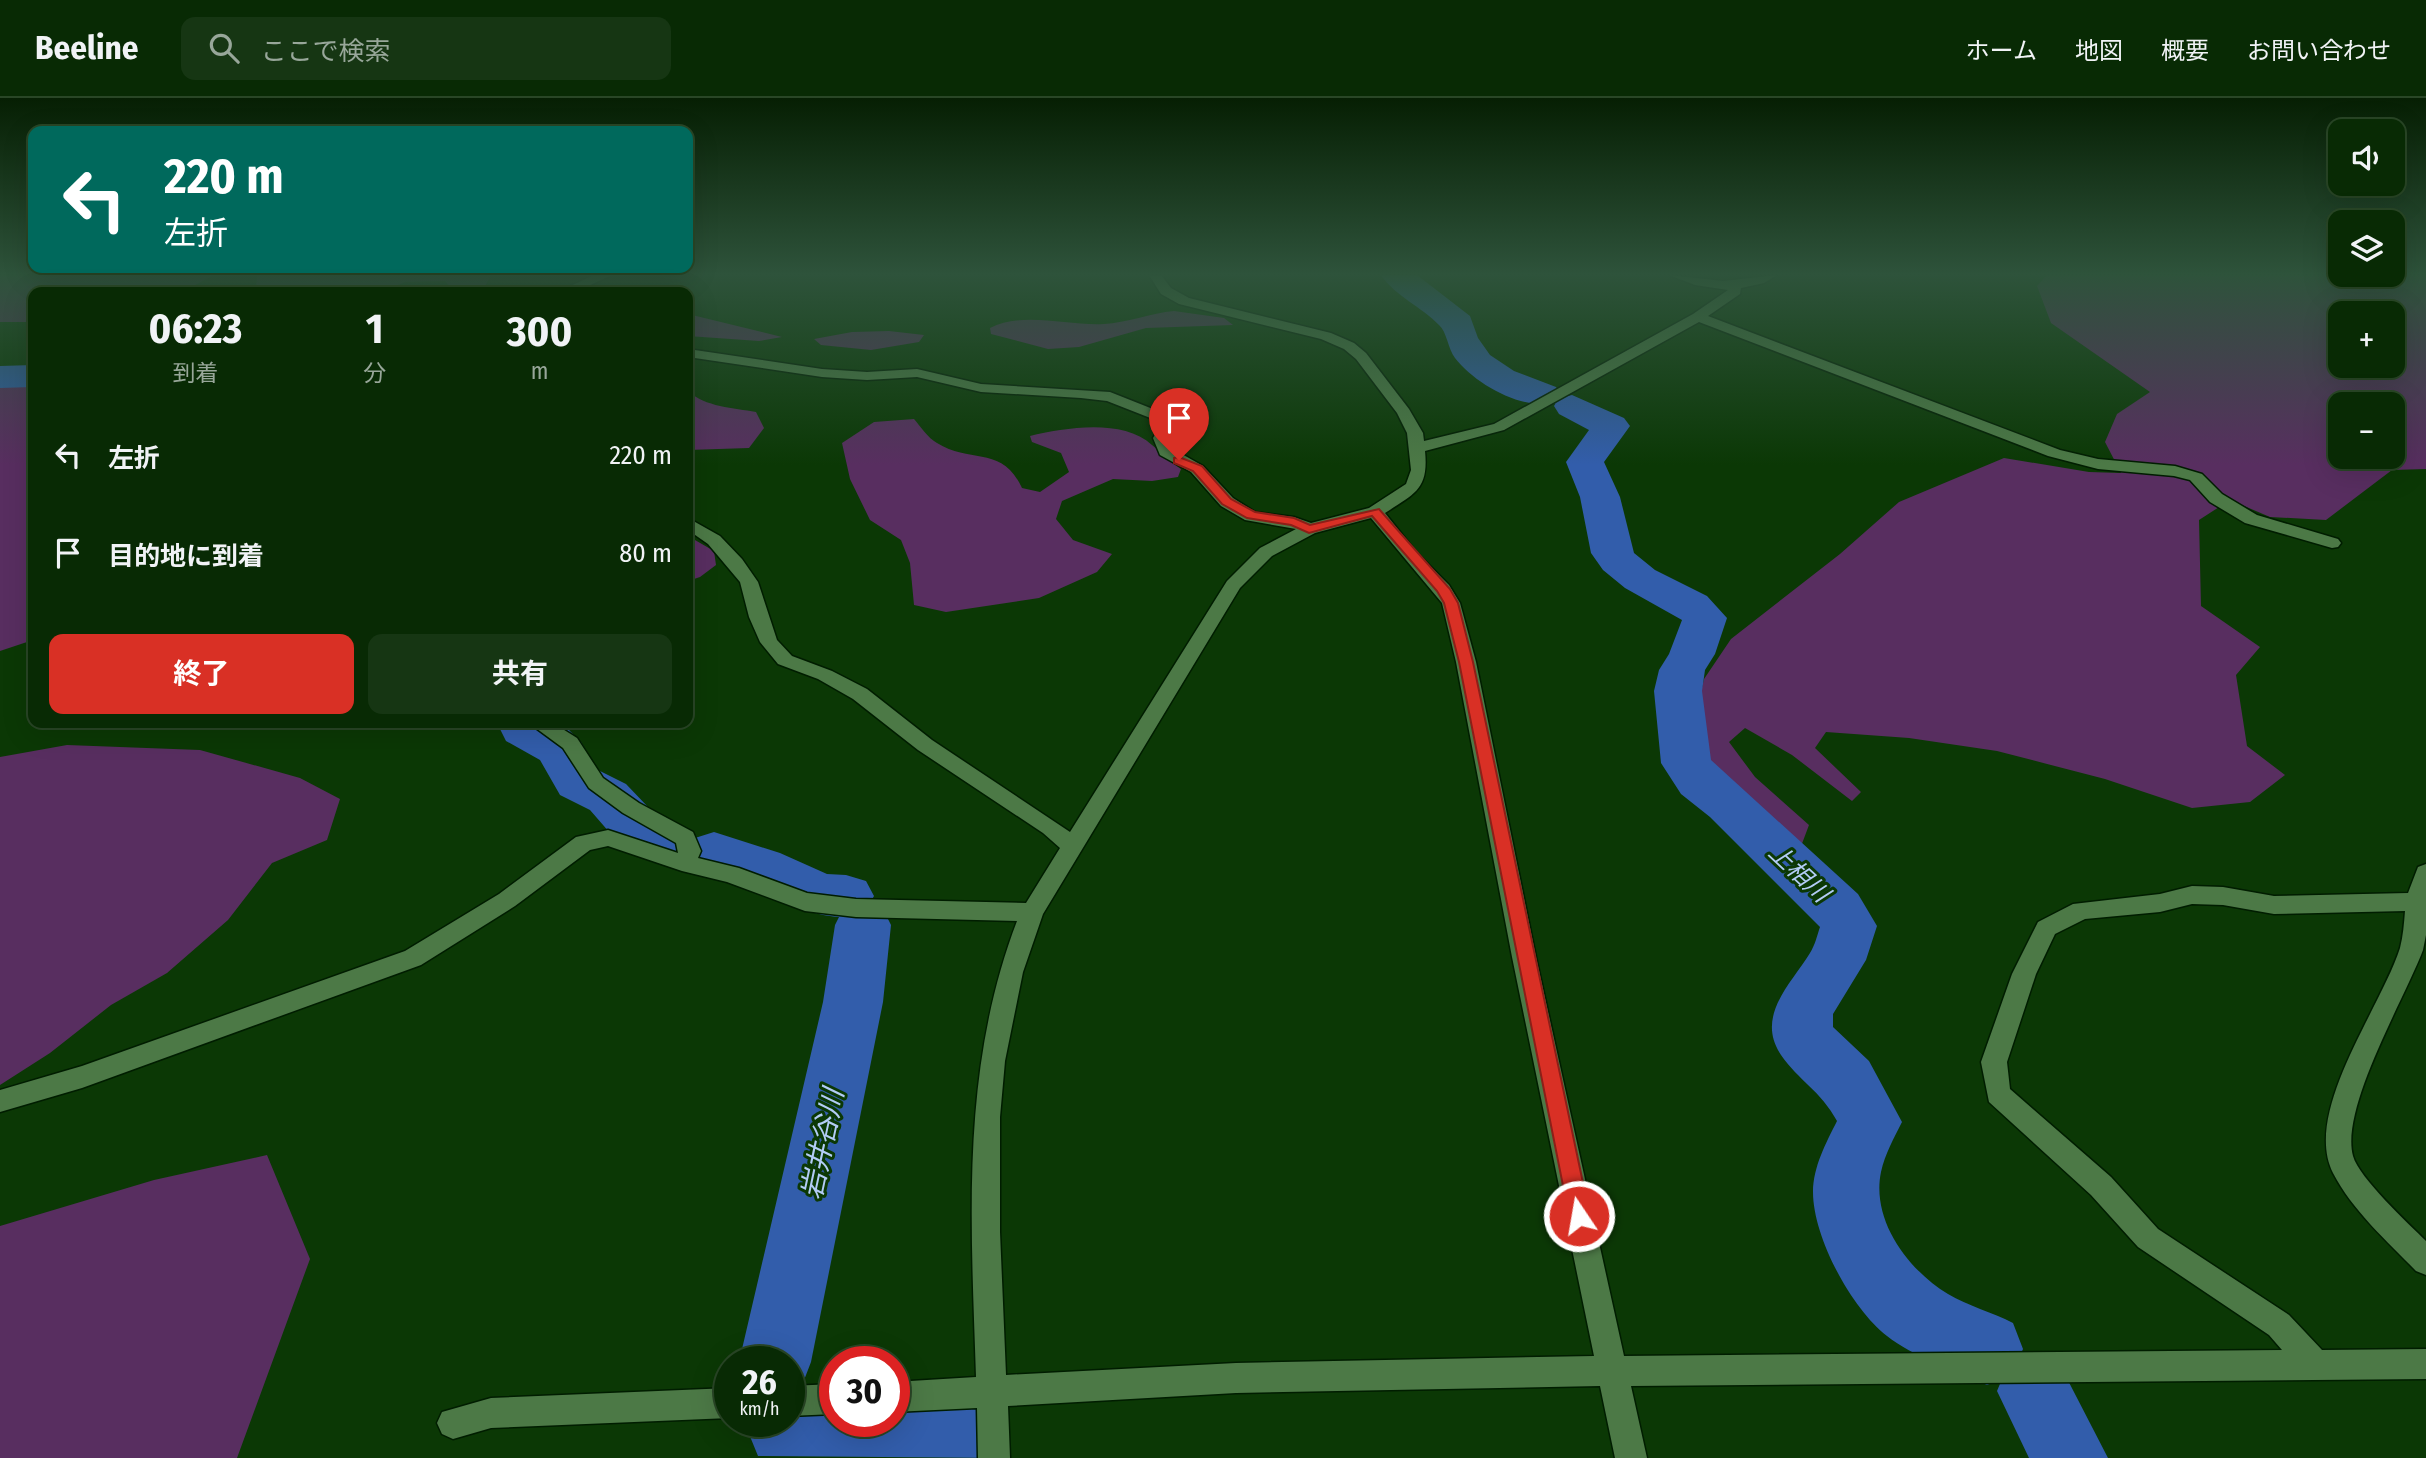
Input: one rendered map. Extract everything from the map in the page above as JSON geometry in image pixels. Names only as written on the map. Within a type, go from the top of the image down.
[{"type":"street","points":[[994,1458],[986,1216],[989,1096],[1000,1010],[1010,969],[1032,912],[1233,585],[1266,552],[1309,529],[1375,512],[1413,487],[1419,470],[1412,425],[1361,356],[1349,346],[1332,338]]},
{"type":"street","points":[[1417,447],[1499,427],[1659,338]]},
{"type":"street","points":[[1754,338],[2054,453],[2098,464],[2175,471],[2196,477],[2216,498],[2251,519],[2332,543]]},
{"type":"street","points":[[693,354],[822,373],[867,376],[917,373],[981,388],[1110,397],[1163,418],[1168,424],[1161,438],[1166,452],[1206,476],[1227,502],[1251,516],[1294,522],[1309,529]]},
{"type":"street","points":[[1375,512],[1410,556],[1443,589],[1451,603],[1466,662],[1524,957],[1631,1458]]},
{"type":"street","points":[[693,526],[714,540],[736,563],[748,582],[769,642],[785,660],[825,675],[860,694],[925,745],[1051,827],[1071,845]]},
{"type":"street","points":[[547,728],[570,743],[596,783],[631,808],[685,838],[690,851],[684,863]]},
{"type":"street","points":[[0,1101],[82,1077],[413,958],[507,901],[584,843],[608,838],[684,863],[731,874],[805,902],[856,908],[981,908],[1032,912]]},
{"type":"street","points":[[2426,873],[2417,902],[2412,948],[2341,1119],[2339,1157],[2361,1191],[2426,1261]]},
{"type":"street","points":[[2315,1365],[2279,1325],[2148,1238],[2101,1186],[1997,1094],[1994,1062],[2024,974],[2046,928],[2081,910],[2160,903],[2192,895],[2223,896],[2274,905],[2417,902]]},
{"type":"street","points":[[910,1395],[1236,1378],[1613,1371],[2426,1364]]},
{"type":"street","points":[[453,1423],[491,1413],[714,1404]]},
{"type":"shaded area","points":[[723,338],[774,338],[759,341]]},
{"type":"shaded area","points":[[922,338],[919,342],[871,350],[821,345],[814,339]]},
{"type":"shaded area","points":[[1008,338],[1109,338],[1079,347],[1048,349]]},
{"type":"shaded area","points":[[2073,338],[2328,338],[2328,378],[2405,378],[2405,338],[2426,338],[2426,469],[2392,470],[2326,520],[2270,517],[2230,500],[2199,520],[2201,606],[2260,647],[2236,675],[2247,746],[2285,775],[2250,802],[2192,808],[2105,779],[1997,751],[1909,738],[1826,732],[1815,748],[1861,792],[1852,801],[1792,755],[1745,728],[1729,742],[1755,777],[1809,825],[1797,857],[1703,767],[1693,726],[1704,679],[1731,639],[1840,554],[1899,502],[2004,458],[2089,472],[2121,473],[2105,442],[2117,414],[2150,392]]},
{"type":"shaded area","points":[[0,381],[28,381],[28,642],[0,651]]},
{"type":"shaded area","points":[[693,395],[711,404],[756,412],[764,428],[749,448],[693,450]]},
{"type":"shaded area","points":[[914,419],[937,443],[962,453],[995,460],[1014,475],[1022,488],[1040,492],[1069,472],[1061,453],[1032,442],[1030,436],[1060,430],[1093,427],[1125,431],[1152,445],[1181,469],[1178,477],[1152,481],[1113,479],[1062,501],[1056,519],[1073,540],[1112,554],[1097,572],[1039,598],[946,612],[914,605],[910,563],[901,540],[870,520],[850,479],[842,443],[874,422]]},
{"type":"shaded area","points":[[693,539],[714,551],[716,565],[693,579]]},
{"type":"shaded area","points":[[67,745],[200,750],[300,778],[340,799],[327,840],[272,863],[228,920],[167,973],[111,1005],[50,1053],[0,1085],[0,757]]},
{"type":"shaded area","points":[[267,1155],[310,1259],[237,1458],[0,1458],[0,1226],[154,1180]]},
{"type":"waterway","name":"上相川","points":[[1461,338],[1477,362],[1488,371],[1543,395]]},
{"type":"waterway","name":"岩井谷川","points":[[0,377],[28,376]]},
{"type":"waterway","name":"上相川","points":[[1572,406],[1611,426],[1585,462],[1600,497],[1612,553],[1627,570],[1683,600],[1705,618],[1692,654],[1682,670],[1678,691],[1686,763],[1699,781],[1728,804],[1838,909],[1849,926],[1837,960],[1803,1010],[1803,1037],[1847,1080],[1870,1122],[1848,1173],[1846,1192],[1853,1227],[1861,1246],[1883,1282],[1911,1311],[1987,1349]]},
{"type":"waterway","name":"岩井谷川","points":[[523,728],[558,748],[578,782],[608,797],[629,820],[661,839]]},
{"type":"waterway","name":"岩井谷川","points":[[714,852],[761,867],[820,895],[846,896]]},
{"type":"waterway","name":"岩井谷川","points":[[778,1346],[853,1002],[863,925]]},
{"type":"waterway","name":"上相川","points":[[2034,1391],[2070,1458]]},
{"type":"waterway","name":"岩井谷川","points":[[805,1429],[964,1430],[965,1458]]},
{"type":"route","points":[[1179,460],[1206,476],[1227,502],[1251,516],[1294,522],[1309,529],[1375,512],[1410,556],[1443,589],[1451,603],[1466,662],[1524,957],[1579,1216]]}]
